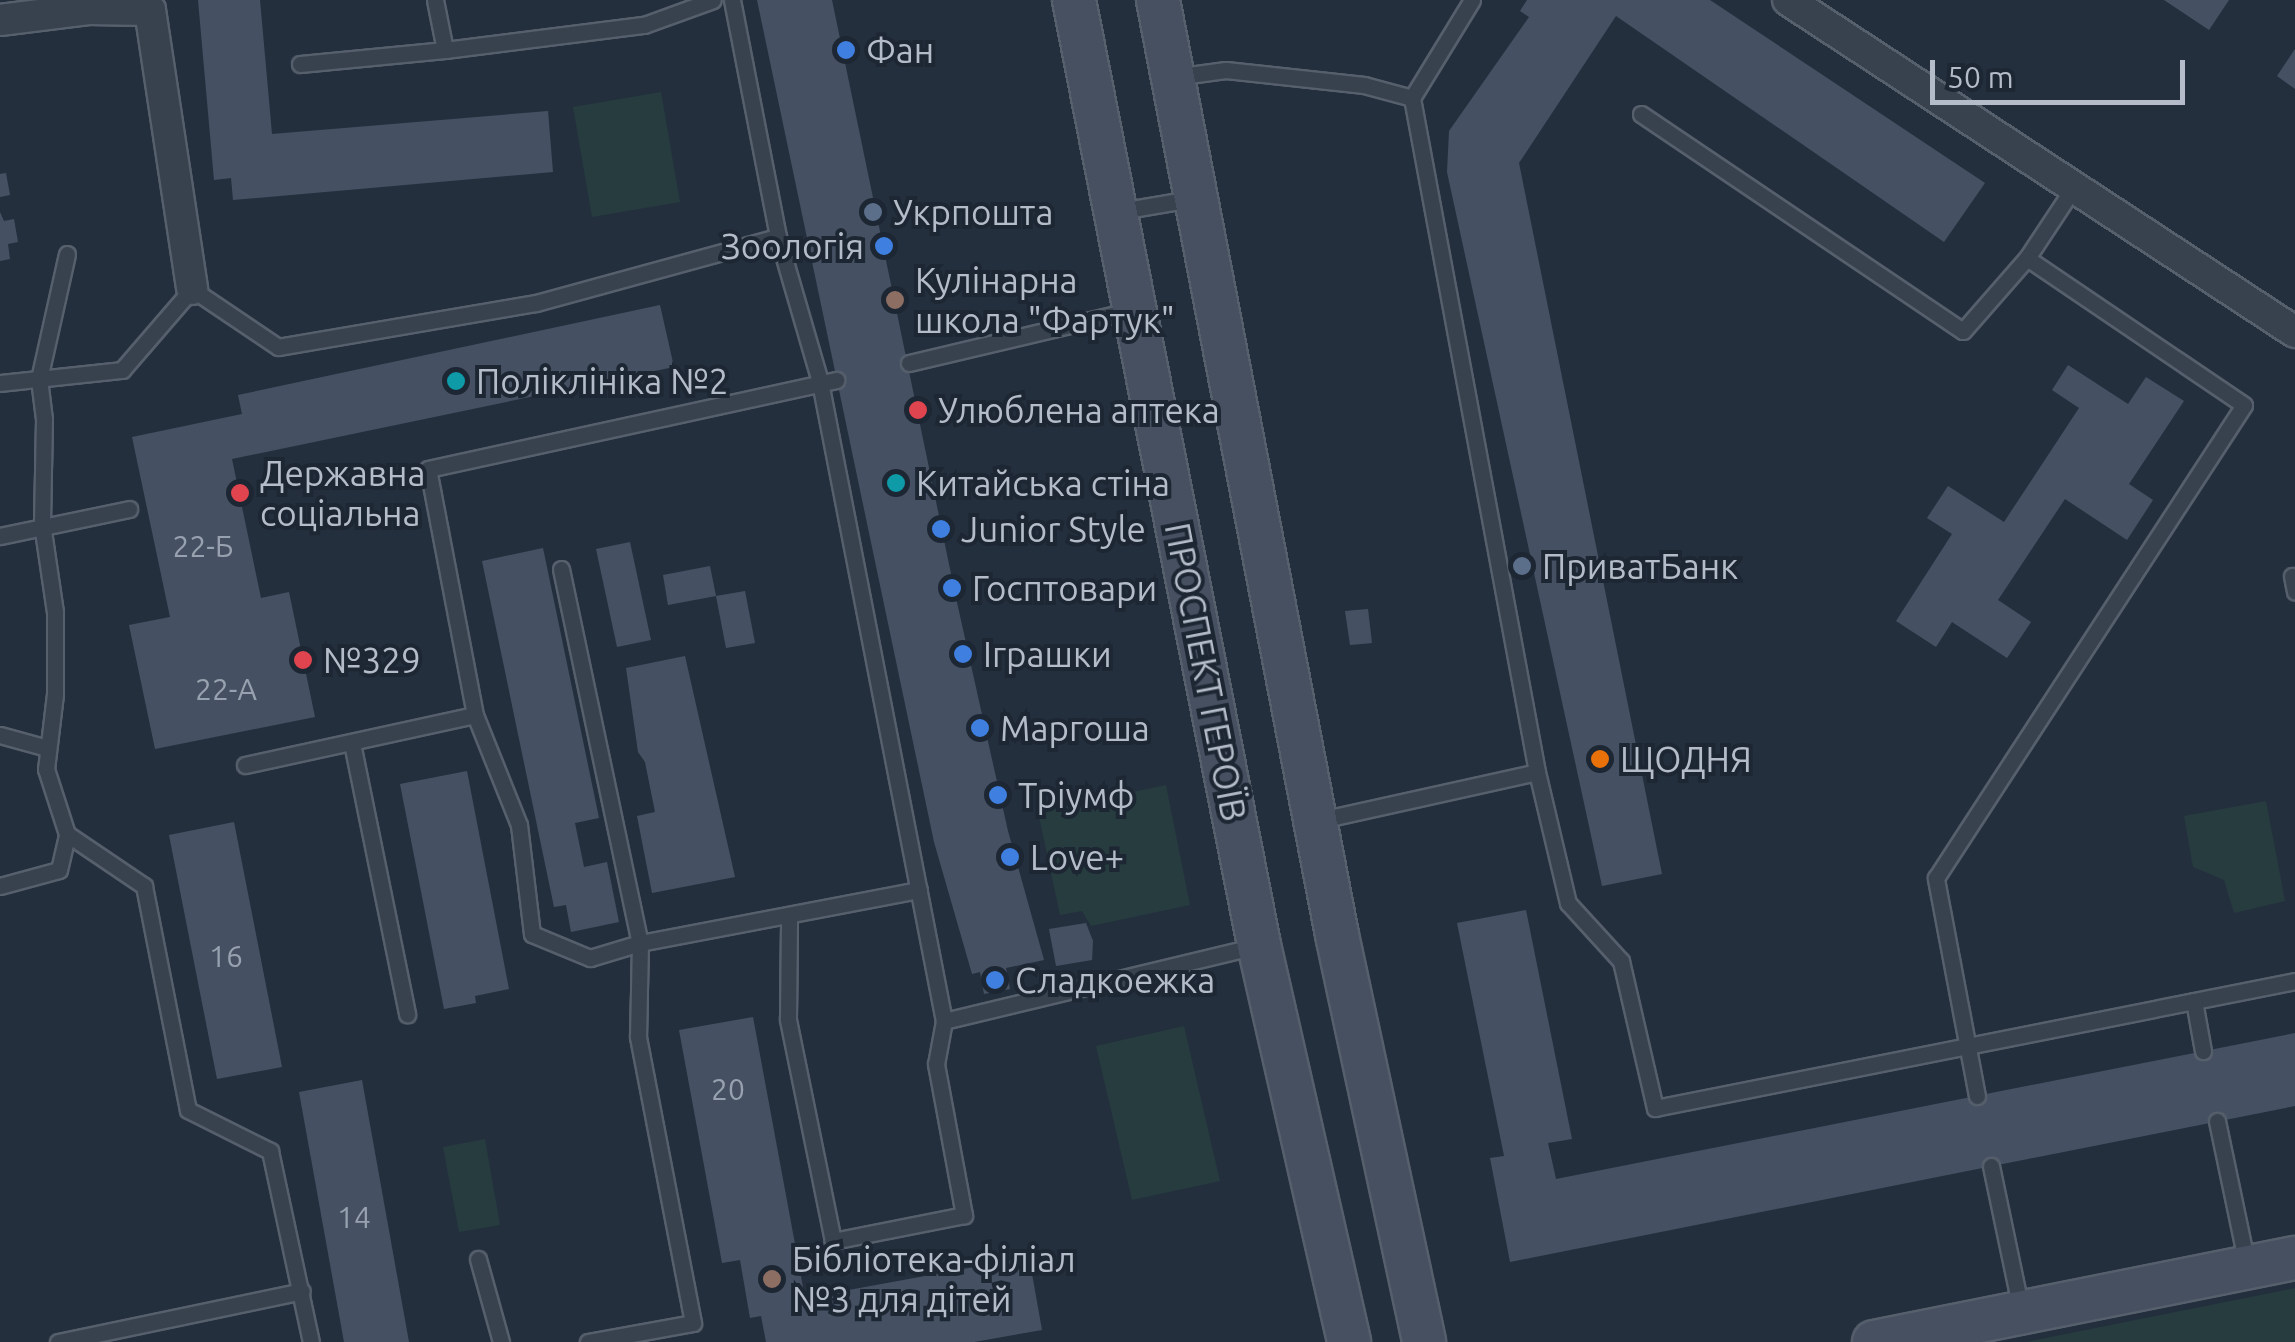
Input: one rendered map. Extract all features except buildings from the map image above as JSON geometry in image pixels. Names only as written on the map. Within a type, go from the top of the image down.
[{"type":"main road","name":"ПРОСПЕКТ ГЕРОЇВ","points":[[1074,0],[1259,945],[1349,1342]]},
{"type":"main road","points":[[1158,0],[1315,821],[1424,1342]]},
{"type":"main road","points":[[1874,1342],[2295,1258]]},
{"type":"street","points":[[1788,0],[2295,332]]},
{"type":"street","points":[[0,20],[88,5],[150,10],[192,290]]},
{"type":"lane","points":[[435,0],[445,50]]},
{"type":"lane","points":[[300,64],[644,24],[713,0]]},
{"type":"lane","points":[[732,0],[778,237],[828,381],[944,1022],[936,1064],[964,1215],[833,1241],[788,1019],[790,915]]},
{"type":"lane","points":[[1472,0],[1412,98],[1537,772],[1568,903],[1621,961],[1655,1108],[2295,981]]},
{"type":"lane","points":[[1174,78],[1226,70],[1364,85],[1412,98]]},
{"type":"lane","points":[[1641,114],[1963,331],[2026,258],[2074,187]]},
{"type":"lane","points":[[1116,212],[1195,198]]},
{"type":"lane","points":[[0,383],[122,370],[192,290],[278,346],[536,303],[778,237]]},
{"type":"lane","points":[[68,254],[39,379],[44,419],[42,524],[55,612],[55,694],[46,769],[54,804],[67,834],[144,886],[188,1110],[270,1152],[312,1342]]},
{"type":"lane","points":[[1977,1096],[1964,1047],[1936,878],[2244,405],[2026,258]]},
{"type":"lane","points":[[909,363],[1135,310]]},
{"type":"lane","points":[[828,381],[428,468],[476,714],[519,825],[532,934],[590,958],[640,943],[919,890]]},
{"type":"lane","points":[[0,536],[42,524],[129,510]]},
{"type":"lane","points":[[561,569],[640,943],[638,1036],[692,1323],[588,1342]]},
{"type":"lane","points":[[244,765],[476,714]]},
{"type":"lane","points":[[0,735],[47,748]]},
{"type":"lane","points":[[352,743],[407,1014]]},
{"type":"lane","points":[[1315,821],[1537,772]]},
{"type":"lane","points":[[0,886],[58,870],[67,834]]},
{"type":"lane","points":[[944,1022],[1259,945]]},
{"type":"lane","points":[[2194,1001],[2203,1051]]},
{"type":"lane","points":[[2217,1122],[2248,1268]]},
{"type":"lane","points":[[1991,1166],[2022,1313]]},
{"type":"lane","points":[[478,1259],[501,1342]]},
{"type":"lane","points":[[58,1342],[302,1291]]},
{"type":"green space","points":[[661,92],[680,202],[592,217],[573,107]]},
{"type":"green space","points":[[1166,785],[1190,905],[1091,926],[1082,911],[1060,915],[1038,812]]},
{"type":"green space","points":[[2266,801],[2285,901],[2234,913],[2224,880],[2193,867],[2184,816]]},
{"type":"green space","points":[[1184,1026],[1220,1181],[1132,1200],[1096,1046]]},
{"type":"green space","points":[[485,1139],[500,1225],[459,1232],[443,1147]]},
{"type":"green space","points":[[2295,1288],[2295,1342],[2026,1342]]},
{"type":"place","name":"Фан","points":[[846,50]]},
{"type":"place","name":"Укрпошта","points":[[873,212]]},
{"type":"place","name":"Зоологія","points":[[884,246]]},
{"type":"place","name":"Кулінарна школа \"Фартук\"","points":[[895,300]]},
{"type":"place","name":"Поліклініка №2","points":[[456,381]]},
{"type":"place","name":"Улюблена аптека","points":[[918,410]]},
{"type":"place","name":"Китайська стіна","points":[[896,483]]},
{"type":"place","name":"Державна соціальна","points":[[240,493]]},
{"type":"place","name":"Junior Style","points":[[941,529]]},
{"type":"place","name":"ПриватБанк","points":[[1522,566]]},
{"type":"place","name":"Госптовари","points":[[952,588]]},
{"type":"place","name":"Іграшки","points":[[963,654]]},
{"type":"place","name":"№329","points":[[303,660]]},
{"type":"place","name":"Маргоша","points":[[980,728]]},
{"type":"place","name":"ЩОДНЯ","points":[[1600,759]]},
{"type":"place","name":"Тріумф","points":[[998,795]]},
{"type":"place","name":"Love+","points":[[1010,857]]},
{"type":"place","name":"Сладкоежка","points":[[995,980]]},
{"type":"place","name":"Бібліотека-філіал №3 для дітей","points":[[772,1279]]}]
